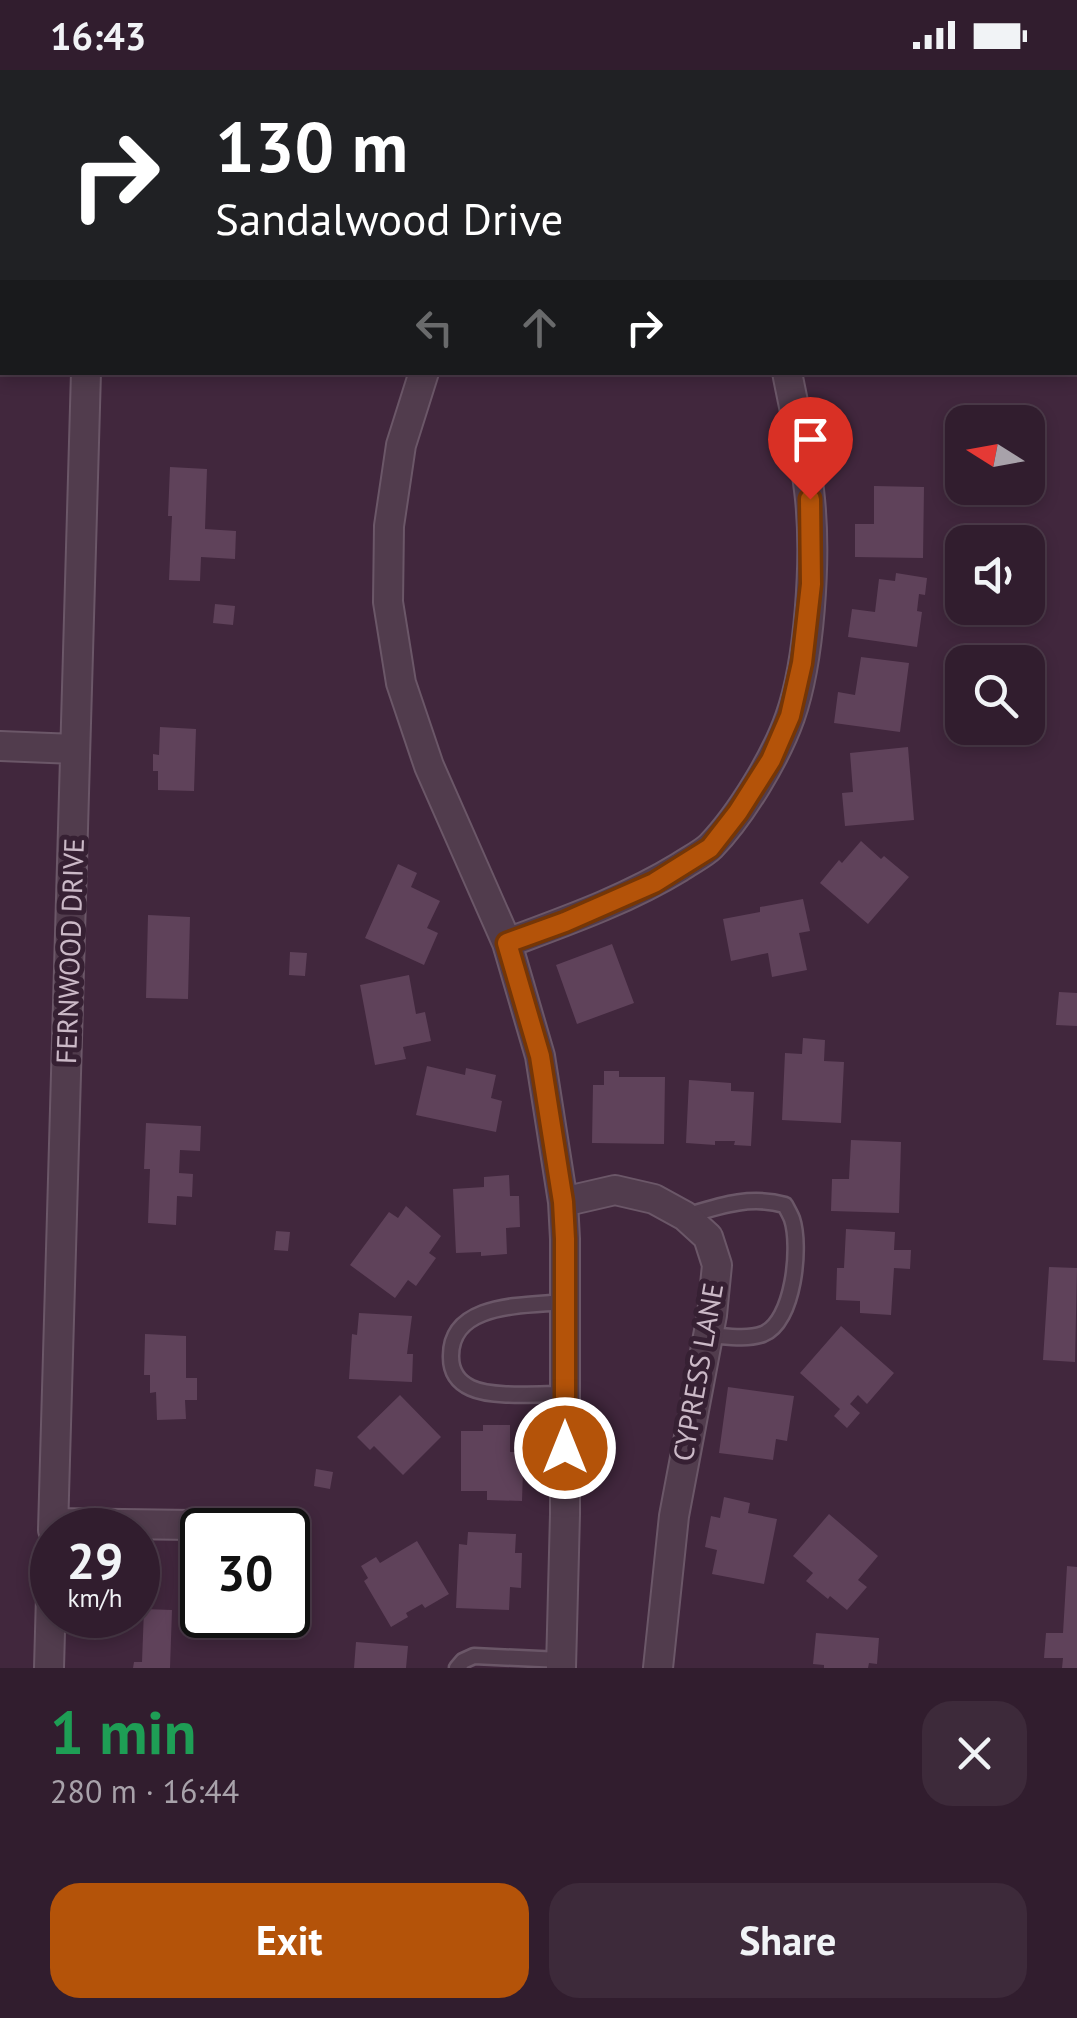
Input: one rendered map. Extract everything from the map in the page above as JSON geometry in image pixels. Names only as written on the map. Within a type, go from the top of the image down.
[{"type":"street","name":"FERNWOOD DRIVE","points":[[54,1508],[86,375]]},
{"type":"street","points":[[423,375],[401,445],[389,526],[388,602],[401,683],[429,766],[507,943],[540,1056],[563,1202],[565,1239],[566,1514],[561,1664]]},
{"type":"street","points":[[507,943],[654,883],[710,848],[771,760],[790,716],[811,584],[810,499],[788,375]]},
{"type":"street","points":[[0,746],[75,748]]},
{"type":"street","points":[[563,1202],[614,1190],[654,1199],[685,1216]]},
{"type":"street","name":"CYPRESS LANE","points":[[658,1668],[674,1516],[708,1335],[716,1266],[708,1238],[685,1216]]},
{"type":"street","points":[[50,1668],[51,1638]]},
{"type":"lane","points":[[685,1216],[751,1200],[785,1205],[793,1221],[795,1254],[788,1303],[779,1322],[765,1333],[747,1337],[708,1335]]},
{"type":"lane","points":[[564,1302],[497,1308],[466,1322],[456,1331],[451,1354],[457,1378],[469,1388],[484,1392],[564,1394]]},
{"type":"lane","points":[[457,1668],[474,1656],[561,1664]]},
{"type":"building","points":[[170,467],[207,469],[205,529],[236,531],[235,559],[201,557],[200,581],[169,580]]},
{"type":"building","points":[[874,486],[924,487],[923,558],[855,557],[855,524],[874,524]]},
{"type":"building","points":[[896,573],[927,578],[925,595],[919,594],[917,611],[922,612],[917,647],[848,637],[852,609],[875,612],[879,579],[895,581]]},
{"type":"building","points":[[215,604],[235,606],[233,625],[213,623]]},
{"type":"building","points":[[861,657],[909,663],[900,732],[834,723],[838,692],[855,695]]},
{"type":"building","points":[[160,727],[196,729],[194,791],[158,790],[153,754],[159,755]]},
{"type":"building","points":[[908,747],[914,820],[845,826],[842,793],[853,792],[850,753]]},
{"type":"building","points":[[861,841],[909,877],[868,924],[820,883]]},
{"type":"building","points":[[398,864],[417,873],[411,887],[440,901],[427,928],[438,933],[424,965],[365,938]]},
{"type":"building","points":[[803,899],[810,931],[799,933],[807,970],[772,977],[768,953],[731,961],[723,919]]},
{"type":"building","points":[[148,915],[190,917],[188,999],[146,998]]},
{"type":"building","points":[[612,944],[634,1003],[577,1024],[556,965]]},
{"type":"building","points":[[290,952],[307,953],[305,976],[289,975]]},
{"type":"building","points":[[409,975],[416,1014],[425,1012],[431,1041],[403,1047],[406,1059],[375,1065],[360,985]]},
{"type":"building","points":[[1059,992],[1077,993],[1077,1026],[1056,1025]]},
{"type":"building","points":[[803,1038],[825,1040],[824,1061],[844,1062],[841,1123],[782,1120],[785,1053],[802,1054]]},
{"type":"building","points":[[427,1066],[465,1075],[466,1068],[496,1075],[491,1098],[502,1101],[496,1132],[416,1115]]},
{"type":"building","points":[[604,1071],[619,1071],[619,1077],[665,1077],[664,1144],[592,1143],[593,1085],[604,1085]]},
{"type":"building","points":[[689,1080],[731,1083],[731,1091],[754,1092],[751,1146],[734,1145],[735,1141],[715,1141],[715,1145],[686,1143]]},
{"type":"building","points":[[146,1123],[201,1126],[200,1151],[180,1150],[179,1173],[193,1174],[192,1197],[177,1196],[176,1225],[148,1223],[150,1169],[144,1169]]},
{"type":"building","points":[[851,1140],[901,1142],[899,1213],[831,1211],[832,1179],[849,1179]]},
{"type":"building","points":[[509,1175],[510,1196],[519,1196],[520,1227],[506,1228],[507,1254],[456,1253],[453,1189],[484,1187],[484,1177]]},
{"type":"building","points":[[406,1206],[441,1236],[429,1253],[436,1258],[416,1286],[408,1280],[395,1298],[350,1265],[389,1212],[398,1218]]},
{"type":"building","points":[[846,1229],[895,1232],[894,1250],[911,1250],[910,1269],[894,1268],[891,1315],[860,1313],[860,1301],[836,1300],[837,1268],[844,1268]]},
{"type":"building","points":[[276,1231],[290,1232],[288,1251],[274,1250]]},
{"type":"building","points":[[1049,1267],[1077,1268],[1075,1362],[1043,1360]]},
{"type":"building","points":[[359,1313],[412,1316],[407,1354],[413,1354],[412,1382],[349,1379],[352,1334],[357,1335]]},
{"type":"building","points":[[841,1326],[894,1373],[867,1404],[858,1395],[850,1404],[860,1413],[847,1428],[834,1416],[840,1409],[800,1373]]},
{"type":"building","points":[[145,1334],[186,1336],[186,1378],[197,1378],[197,1400],[185,1400],[186,1419],[157,1420],[156,1392],[150,1393],[150,1375],[144,1375]]},
{"type":"building","points":[[728,1387],[794,1396],[787,1441],[776,1439],[773,1460],[719,1453]]},
{"type":"building","points":[[400,1395],[441,1437],[403,1475],[374,1446],[370,1450],[357,1437]]},
{"type":"building","points":[[483,1425],[510,1425],[510,1452],[519,1452],[519,1469],[523,1470],[522,1501],[487,1500],[487,1491],[461,1491],[461,1431],[483,1431]]},
{"type":"building","points":[[316,1469],[333,1472],[330,1489],[314,1486]]},
{"type":"building","points":[[724,1497],[750,1503],[748,1513],[777,1519],[764,1584],[712,1574],[717,1550],[705,1547],[711,1516],[720,1518]]},
{"type":"building","points":[[829,1514],[878,1556],[858,1580],[867,1587],[847,1610],[806,1581],[813,1573],[793,1556]]},
{"type":"building","points":[[468,1532],[516,1534],[515,1553],[522,1553],[521,1588],[510,1587],[509,1610],[456,1608],[459,1544],[467,1545]]},
{"type":"building","points":[[417,1541],[449,1594],[425,1608],[422,1604],[406,1613],[408,1617],[391,1627],[364,1581],[368,1578],[361,1566],[376,1557],[380,1563]]},
{"type":"building","points":[[1067,1566],[1077,1567],[1077,1668],[1062,1668],[1063,1658],[1044,1658],[1046,1633],[1063,1633]]},
{"type":"building","points":[[160,1610],[172,1610],[170,1668],[133,1668],[134,1662],[142,1662],[143,1638],[160,1638]]},
{"type":"building","points":[[816,1633],[879,1638],[877,1664],[869,1663],[868,1668],[824,1668],[813,1664]]},
{"type":"building","points":[[356,1642],[408,1646],[406,1668],[354,1668]]},
{"type":"route","points":[[565,1448],[563,1202],[540,1056],[507,943],[654,883],[710,848],[738,812],[771,760],[790,716],[802,663],[811,584],[810,499]]}]
